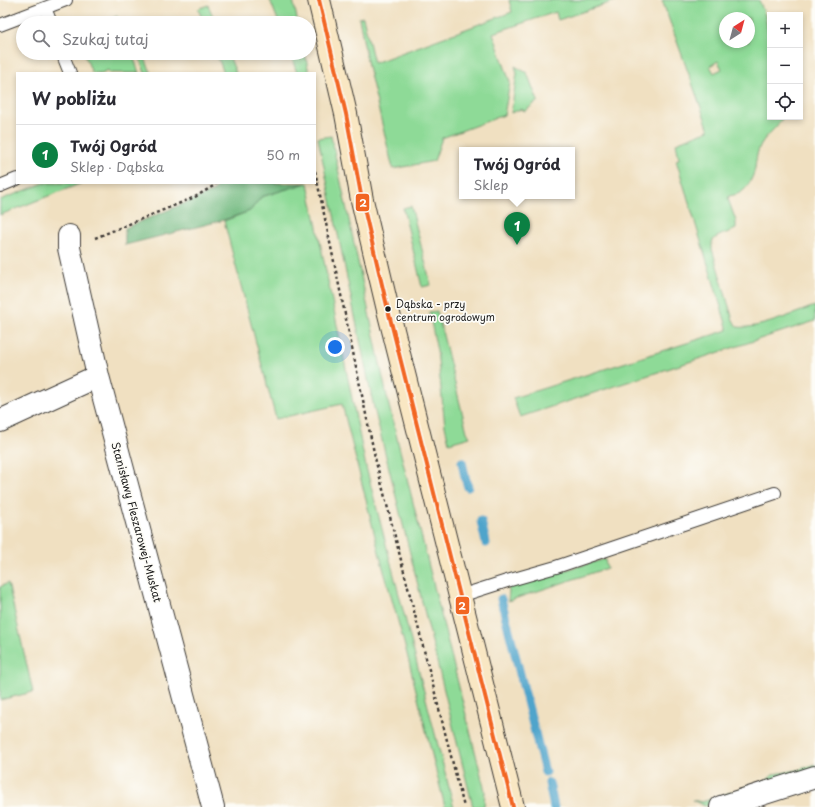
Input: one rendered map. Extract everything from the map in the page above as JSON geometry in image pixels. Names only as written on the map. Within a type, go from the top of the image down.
[{"type":"street","points":[[319,0],[346,114],[364,207],[388,310],[513,807]]},
{"type":"street","name":"Stanisławy Fleszarowej-Muskat","points":[[69,242],[98,376],[213,807]]},
{"type":"street","points":[[0,421],[98,376]]},
{"type":"street","points":[[721,807],[815,777]]},
{"type":"lane","points":[[24,16],[66,0]]},
{"type":"lane","points":[[45,8],[48,16]]},
{"type":"lane","points":[[0,25],[16,19]]},
{"type":"lane","points":[[65,60],[70,72]]},
{"type":"lane","points":[[0,186],[16,179]]},
{"type":"lane","points":[[460,596],[556,567],[775,493]]},
{"type":"path","points":[[316,176],[376,462],[464,807]]},
{"type":"path","points":[[69,242],[195,197],[214,184]]},
{"type":"green space","points":[[270,0],[293,0],[296,16],[276,16]]},
{"type":"green space","points":[[509,0],[618,0],[558,20],[556,12],[493,33],[510,82],[504,115],[442,138],[434,161],[393,169],[368,66],[359,18],[363,17],[374,63],[512,12]]},
{"type":"green space","points":[[662,0],[759,0],[765,15],[767,26],[767,120],[781,120],[761,144],[754,174],[748,185],[741,192],[729,196],[728,199],[736,221],[736,229],[719,236],[714,240],[712,242],[712,249],[733,320],[737,327],[765,324],[815,306],[815,321],[520,417],[513,398],[728,330],[676,160],[679,159],[676,143],[709,130]],"holes":[[[718,61],[722,69],[714,73],[710,66]]]},
{"type":"green space","points":[[208,5],[213,16],[201,16],[198,9]]},
{"type":"green space","points":[[87,60],[134,60],[139,72],[109,72],[108,70],[104,72],[92,72]]},
{"type":"green space","points":[[140,60],[146,60],[151,72],[145,72]]},
{"type":"green space","points":[[219,60],[231,60],[236,72],[224,72]]},
{"type":"green space","points":[[292,60],[306,60],[309,72],[297,72]]},
{"type":"green space","points":[[515,66],[527,73],[538,101],[525,111],[521,109],[511,113],[517,73]]},
{"type":"green space","points":[[331,136],[389,406],[485,791],[484,807],[473,807],[374,408],[318,138]]},
{"type":"green space","points":[[41,184],[79,184],[0,215],[0,200]]},
{"type":"green space","points":[[218,184],[303,184],[261,197],[250,211],[224,220],[125,245],[125,228],[214,191]]},
{"type":"green space","points":[[303,184],[308,184],[366,467],[454,807],[445,807],[342,404],[276,419],[224,221],[250,211],[261,197]]},
{"type":"green space","points":[[411,206],[431,285],[422,287],[403,208]]},
{"type":"green space","points":[[437,311],[467,432],[470,437],[449,443],[445,426],[437,351],[429,312]]},
{"type":"green space","points":[[605,559],[607,568],[508,601],[508,586]]},
{"type":"green space","points":[[8,583],[33,692],[0,700],[0,587]]},
{"type":"green space","points":[[815,764],[815,770],[718,803],[705,806],[692,800],[702,802],[767,780],[774,774],[798,770]]},
{"type":"waterway","points":[[462,462],[468,487]]},
{"type":"waterway","points":[[481,521],[486,543]]},
{"type":"waterway","points":[[501,599],[545,772]]},
{"type":"waterway","points":[[549,783],[554,807]]},
{"type":"transit line","name":"2","points":[[319,0],[346,114],[362,200],[388,310],[513,807]]},
{"type":"place","name":"Twój Ogród","points":[[517,245]]},
{"type":"place","name":"Dąbska - przy centrum ogrodowym","points":[[388,309]]}]
